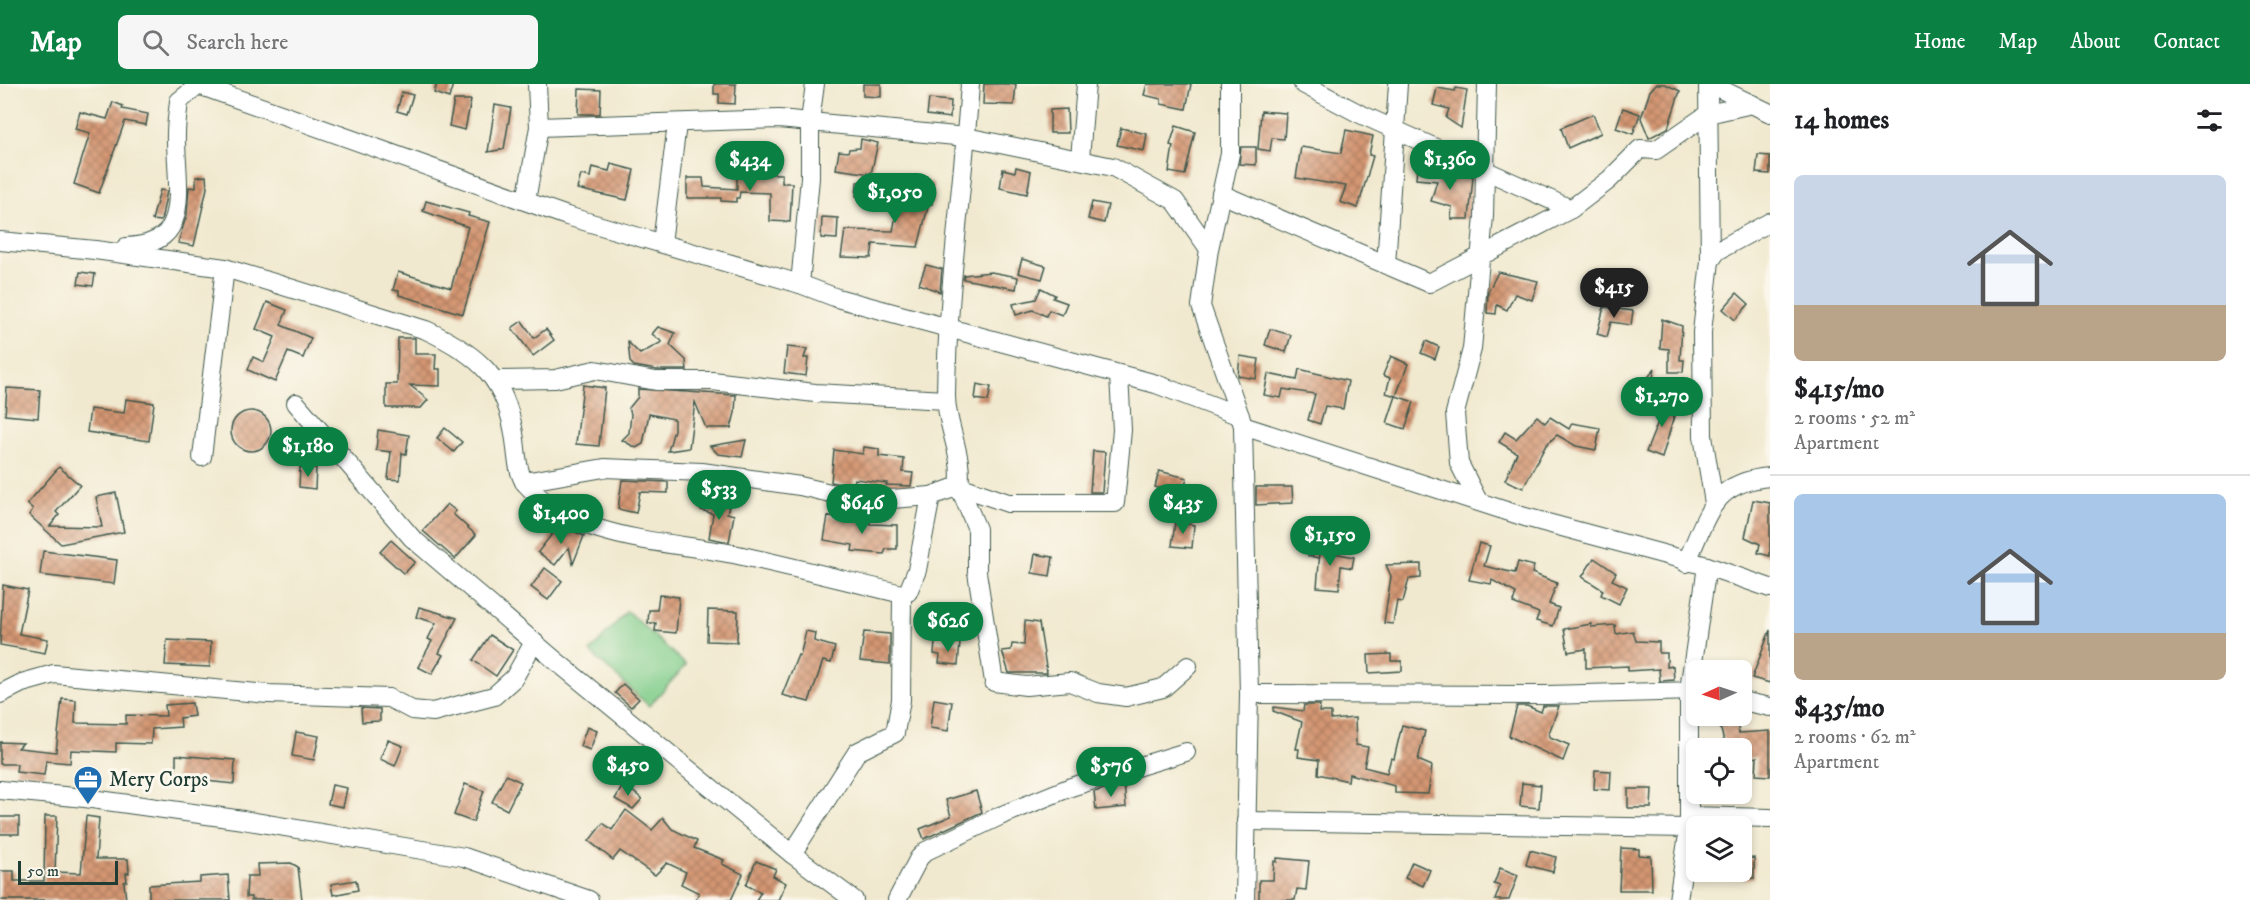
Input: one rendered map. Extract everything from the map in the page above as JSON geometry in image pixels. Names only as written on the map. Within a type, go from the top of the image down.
[{"type":"street","points":[[95,250],[147,245],[167,232],[174,221],[178,173],[176,135],[178,101],[198,84],[526,201],[800,284],[837,298],[1156,384],[1241,421],[1525,517],[1707,566],[1770,588]]},
{"type":"street","points":[[526,201],[538,128],[537,84]]},
{"type":"street","points":[[800,284],[810,178],[810,121],[815,84]]},
{"type":"street","points":[[970,84],[948,329],[946,400],[962,469],[959,486],[977,529],[978,572],[994,682],[1026,686],[1070,682],[1098,693],[1126,697],[1163,688],[1188,666]]},
{"type":"street","points":[[1080,159],[1086,84]]},
{"type":"street","points":[[1230,84],[1230,154],[1209,249],[1201,306],[1241,421],[1249,694],[1245,900]]},
{"type":"street","points":[[1303,84],[1396,130],[1571,209]]},
{"type":"street","points":[[1386,265],[1398,84]]},
{"type":"street","points":[[1478,501],[1459,463],[1455,413],[1472,349],[1481,254],[1487,84]]},
{"type":"street","points":[[1714,503],[1703,436],[1702,332],[1710,261],[1709,84],[1770,113]]},
{"type":"street","points":[[1221,194],[1429,283],[1571,209],[1609,180],[1640,149],[1656,150],[1708,114],[1752,105]]},
{"type":"street","points":[[538,128],[779,119],[966,136],[1113,167],[1174,201],[1209,249]]},
{"type":"street","points":[[662,243],[677,124]]},
{"type":"street","points":[[1710,261],[1717,251],[1770,222]]},
{"type":"street","points":[[0,241],[95,250],[225,268],[426,330],[454,343],[473,356],[497,380],[513,425],[518,463],[524,482],[547,503],[575,521],[621,535],[738,555],[902,594],[908,592],[917,570],[931,496]]},
{"type":"street","points":[[202,458],[225,268]]},
{"type":"street","points":[[497,380],[555,379],[595,370],[656,381],[712,381],[815,393],[946,400]]},
{"type":"street","points":[[524,482],[604,468],[702,472],[800,486],[865,501],[931,496],[959,486],[1008,502],[1116,503],[1122,430],[1119,375]]},
{"type":"street","points":[[296,403],[412,538],[534,642],[792,854],[854,900]]},
{"type":"street","points":[[1686,562],[1719,495],[1740,482],[1770,477]]},
{"type":"street","points":[[1696,660],[1707,566]]},
{"type":"street","points":[[792,854],[857,752],[895,733],[902,700],[902,594]]},
{"type":"street","points":[[0,694],[22,683],[54,674],[268,694],[389,698],[412,710],[433,712],[494,696],[514,678],[534,642]]},
{"type":"street","points":[[1249,694],[1546,695],[1686,691]]},
{"type":"street","points":[[1752,703],[1770,707]]},
{"type":"street","points":[[1689,816],[1692,726]]},
{"type":"street","points":[[897,900],[919,858],[926,851],[1000,816],[1071,787],[1186,752]]},
{"type":"street","points":[[0,790],[85,798],[198,814],[464,857],[589,900]]},
{"type":"street","points":[[1752,819],[1770,818]]},
{"type":"street","points":[[1246,821],[1686,822]]},
{"type":"street","points":[[1678,900],[1686,843]]},
{"type":"green space","points":[[627,611],[686,665],[649,706],[590,652]]},
{"type":"building","points":[[437,84],[453,84],[449,98],[434,93]]},
{"type":"building","points":[[714,84],[736,84],[735,104],[719,103],[719,94],[714,94]]},
{"type":"building","points":[[863,84],[881,84],[881,97],[863,96]]},
{"type":"building","points":[[984,84],[1016,84],[1014,105],[983,104]]},
{"type":"building","points":[[1147,84],[1191,84],[1186,109],[1161,104],[1161,99],[1144,95]]},
{"type":"building","points":[[1656,84],[1665,84],[1680,91],[1668,128],[1649,138],[1641,118],[1650,91]]},
{"type":"building","points":[[1437,88],[1467,90],[1461,128],[1446,118],[1449,109],[1433,105]]},
{"type":"building","points":[[579,89],[601,90],[600,114],[578,114]]},
{"type":"building","points":[[402,92],[413,95],[407,114],[397,111]]},
{"type":"building","points":[[929,99],[951,101],[950,118],[927,115]]},
{"type":"building","points":[[454,100],[471,100],[465,130],[449,126]]},
{"type":"building","points":[[113,102],[123,106],[122,109],[148,114],[146,125],[125,121],[99,193],[74,184],[90,133],[75,129],[80,112],[107,119]]},
{"type":"building","points":[[495,105],[511,108],[504,149],[488,152]]},
{"type":"building","points":[[1623,108],[1640,114],[1633,134],[1616,128]]},
{"type":"building","points":[[1067,109],[1068,133],[1050,133],[1050,110]]},
{"type":"building","points":[[1261,111],[1286,113],[1284,139],[1272,138],[1270,151],[1258,149]]},
{"type":"building","points":[[1593,114],[1601,133],[1568,148],[1561,128]]},
{"type":"building","points":[[1176,126],[1195,132],[1185,175],[1169,172],[1173,146],[1170,145]]},
{"type":"building","points":[[1121,128],[1147,134],[1144,151],[1117,145]]},
{"type":"building","points":[[1346,130],[1373,136],[1369,155],[1373,156],[1358,208],[1340,202],[1346,186],[1296,178],[1301,147],[1341,153]]},
{"type":"building","points":[[861,139],[878,143],[871,174],[836,169],[839,151],[848,152],[849,149],[860,148]]},
{"type":"building","points":[[1241,147],[1256,147],[1256,165],[1239,164]]},
{"type":"building","points":[[1758,155],[1770,156],[1770,174],[1756,173]]},
{"type":"building","points":[[611,164],[634,170],[627,200],[577,189],[581,175],[590,177],[592,167],[609,171]]},
{"type":"building","points":[[1016,167],[1031,171],[1027,194],[1000,188],[1003,169],[1015,172]]},
{"type":"building","points":[[1417,167],[1461,175],[1462,172],[1473,177],[1469,219],[1451,219],[1452,207],[1431,201],[1437,181],[1416,179]]},
{"type":"building","points":[[737,173],[782,174],[782,183],[792,183],[790,222],[770,221],[770,193],[740,192],[736,202],[721,201],[721,198],[687,198],[687,178],[703,178],[704,187],[737,189]]},
{"type":"building","points":[[206,176],[207,188],[194,246],[178,243],[187,214],[189,187],[196,188],[196,177]]},
{"type":"building","points":[[875,178],[874,196],[856,196],[857,182]]},
{"type":"building","points":[[910,179],[933,183],[932,204],[929,203],[918,247],[873,244],[871,258],[841,257],[845,230],[893,231],[901,190],[908,191]]},
{"type":"building","points":[[160,190],[167,191],[161,221],[152,220]]},
{"type":"building","points":[[426,201],[469,213],[468,216],[490,222],[463,314],[399,295],[399,291],[393,290],[398,272],[451,288],[468,227],[423,211]]},
{"type":"building","points":[[1092,202],[1108,205],[1104,223],[1088,219]]},
{"type":"building","points":[[822,217],[838,218],[837,239],[821,238]]},
{"type":"building","points":[[1022,259],[1046,266],[1042,279],[1018,273]]},
{"type":"building","points":[[926,265],[942,269],[940,292],[919,284]]},
{"type":"building","points":[[80,272],[95,274],[93,286],[78,284]]},
{"type":"building","points":[[991,272],[1018,277],[1016,289],[963,279],[964,275]]},
{"type":"building","points":[[1498,272],[1538,281],[1532,300],[1515,294],[1507,310],[1497,305],[1496,314],[1487,313],[1488,292]]},
{"type":"building","points":[[1041,288],[1055,295],[1053,298],[1067,303],[1062,315],[1049,310],[1046,316],[1033,310],[1016,315],[1013,304],[1036,299]]},
{"type":"building","points":[[1737,293],[1749,304],[1735,320],[1723,309]]},
{"type":"building","points":[[267,302],[287,310],[281,325],[311,338],[303,358],[288,352],[275,382],[248,370],[253,357],[264,362],[275,337],[256,329]]},
{"type":"building","points":[[1604,307],[1633,311],[1631,325],[1611,322],[1607,337],[1597,334]]},
{"type":"building","points":[[1662,319],[1682,326],[1680,360],[1684,360],[1683,372],[1669,372],[1669,349],[1660,348]]},
{"type":"building","points":[[522,321],[534,338],[546,329],[554,340],[533,356],[512,328]]},
{"type":"building","points":[[658,327],[675,333],[670,345],[686,360],[687,370],[657,370],[634,366],[630,362],[628,342],[640,354],[662,342],[652,334]]},
{"type":"building","points":[[1270,329],[1291,335],[1286,352],[1265,345]]},
{"type":"building","points":[[398,338],[415,338],[415,354],[436,354],[435,369],[440,369],[440,386],[410,385],[428,400],[421,408],[386,408],[386,384],[397,384]]},
{"type":"building","points":[[1426,341],[1439,347],[1435,359],[1421,353]]},
{"type":"building","points":[[787,347],[807,349],[804,358],[808,358],[806,376],[784,373]]},
{"type":"building","points":[[1240,356],[1259,359],[1256,379],[1238,376]]},
{"type":"building","points":[[1391,356],[1408,364],[1396,396],[1386,393],[1390,378],[1383,375]]},
{"type":"building","points":[[1655,368],[1649,397],[1636,394]]},
{"type":"building","points":[[1299,369],[1348,381],[1343,409],[1325,406],[1320,424],[1308,420],[1315,394],[1283,389],[1281,398],[1264,395],[1268,374],[1297,380]]},
{"type":"building","points":[[977,384],[991,387],[988,401],[975,399]]},
{"type":"building","points":[[583,385],[605,388],[599,446],[576,444]]},
{"type":"building","points":[[7,388],[40,390],[38,418],[5,415]]},
{"type":"building","points":[[638,389],[736,395],[731,428],[706,428],[695,402],[689,448],[668,451],[674,430],[674,419],[649,414],[643,444],[636,448],[622,440],[629,433],[631,414],[629,408],[638,397]]},
{"type":"building","points":[[1396,396],[1414,402],[1405,429],[1387,423]]},
{"type":"building","points":[[126,399],[154,403],[149,441],[87,432],[90,409],[124,413]]},
{"type":"building","points":[[1657,400],[1677,406],[1662,458],[1646,452],[1660,417],[1652,414]]},
{"type":"building","points":[[251,411],[259,412],[265,417],[270,423],[270,439],[265,445],[259,450],[251,451],[243,450],[237,445],[232,439],[231,431],[232,423],[237,417],[243,412]]},
{"type":"building","points":[[1537,416],[1545,423],[1550,417],[1569,429],[1572,423],[1600,428],[1596,450],[1576,446],[1557,435],[1546,445],[1523,488],[1505,480],[1517,453],[1499,442],[1505,432],[1516,439]]},
{"type":"building","points":[[445,428],[462,442],[454,452],[437,438]]},
{"type":"building","points":[[378,430],[409,435],[406,454],[402,453],[400,480],[388,479],[391,452],[376,450]]},
{"type":"building","points":[[746,440],[742,457],[718,454],[710,446]]},
{"type":"building","points":[[864,447],[879,449],[879,456],[904,459],[903,472],[913,473],[911,486],[886,485],[887,483],[855,479],[853,487],[831,482],[834,450],[863,454]]},
{"type":"building","points":[[1093,451],[1105,452],[1102,492],[1090,492]]},
{"type":"building","points":[[59,467],[80,485],[56,512],[59,515],[50,526],[102,527],[96,497],[116,493],[124,532],[61,544],[29,515],[33,509],[27,504]]},
{"type":"building","points":[[300,467],[316,468],[315,489],[299,487]]},
{"type":"building","points":[[1159,471],[1187,478],[1182,495],[1155,487]]},
{"type":"building","points":[[622,480],[668,482],[668,493],[640,492],[636,513],[618,509]]},
{"type":"building","points":[[1256,487],[1292,487],[1293,503],[1256,505]]},
{"type":"building","points":[[703,500],[729,507],[727,513],[734,515],[729,542],[709,538],[713,514],[701,510]]},
{"type":"building","points":[[1753,500],[1770,503],[1770,556],[1758,553],[1760,544],[1745,537]]},
{"type":"building","points":[[447,504],[456,511],[453,514],[476,535],[455,559],[423,531]]},
{"type":"building","points":[[828,516],[870,520],[870,524],[897,525],[897,549],[886,549],[884,554],[852,551],[853,545],[824,540]]},
{"type":"building","points":[[1175,522],[1194,525],[1192,548],[1172,546]]},
{"type":"building","points":[[559,525],[584,536],[573,564],[569,547],[555,565],[538,552]]},
{"type":"building","points":[[391,540],[415,562],[404,574],[380,552]]},
{"type":"building","points":[[1479,543],[1490,546],[1484,566],[1515,573],[1518,562],[1534,566],[1532,573],[1557,583],[1549,604],[1559,608],[1553,626],[1536,621],[1539,613],[1513,603],[1516,593],[1492,580],[1491,584],[1469,580]]},
{"type":"building","points":[[1310,545],[1321,547],[1320,550],[1354,557],[1352,568],[1341,566],[1339,589],[1317,587],[1320,552],[1319,558],[1308,556]]},
{"type":"building","points":[[43,551],[117,560],[114,584],[40,575]]},
{"type":"building","points":[[1035,554],[1053,557],[1050,576],[1032,573]]},
{"type":"building","points":[[1594,558],[1616,573],[1612,580],[1627,587],[1619,604],[1601,595],[1603,590],[1582,577]]},
{"type":"building","points":[[1421,564],[1421,578],[1409,579],[1403,602],[1397,601],[1393,624],[1384,623],[1391,576],[1386,565]]},
{"type":"building","points":[[545,568],[562,581],[548,600],[531,587]]},
{"type":"building","points":[[3,585],[28,590],[19,634],[48,639],[45,653],[0,645]]},
{"type":"building","points":[[659,595],[679,597],[676,633],[655,631],[656,623],[648,623],[649,610],[657,610]]},
{"type":"building","points":[[419,607],[457,618],[439,653],[443,655],[432,674],[418,667],[432,641],[428,639],[436,623],[416,617]]},
{"type":"building","points":[[708,610],[738,611],[737,642],[707,641]]},
{"type":"building","points":[[1025,621],[1039,623],[1047,673],[1009,673],[1002,651],[1011,650],[1012,644],[1024,645]]},
{"type":"building","points":[[1591,624],[1591,627],[1615,625],[1616,634],[1633,631],[1636,641],[1659,642],[1659,653],[1667,653],[1667,667],[1673,666],[1674,680],[1660,681],[1659,669],[1628,671],[1628,666],[1586,668],[1586,649],[1568,652],[1564,629]]},
{"type":"building","points":[[1770,630],[1770,683],[1752,678]]},
{"type":"building","points":[[806,631],[815,633],[814,641],[835,647],[831,663],[823,661],[809,702],[782,695],[798,655],[800,656]]},
{"type":"building","points":[[864,632],[890,634],[890,664],[860,661]]},
{"type":"building","points":[[490,635],[513,650],[496,676],[473,660]]},
{"type":"building","points":[[167,640],[211,642],[210,667],[165,665]]},
{"type":"building","points":[[935,642],[960,643],[958,665],[939,663],[940,655],[934,654]]},
{"type":"building","points":[[1391,654],[1391,661],[1402,661],[1402,671],[1369,673],[1368,655]]},
{"type":"building","points":[[623,684],[639,699],[631,707],[615,693]]},
{"type":"building","points":[[62,699],[76,700],[75,723],[126,724],[126,715],[166,716],[165,705],[192,703],[194,716],[180,718],[181,727],[152,729],[151,744],[116,743],[116,752],[71,750],[70,763],[46,761],[44,775],[16,772],[17,764],[0,764],[0,742],[23,743],[18,748],[56,752]]},
{"type":"building","points":[[934,699],[952,702],[948,731],[930,728]]},
{"type":"building","points":[[1304,705],[1320,705],[1319,712],[1331,712],[1331,720],[1355,718],[1356,745],[1368,747],[1364,767],[1387,773],[1391,758],[1394,759],[1402,725],[1425,731],[1418,760],[1432,766],[1428,794],[1395,793],[1395,786],[1349,774],[1348,781],[1318,774],[1319,760],[1298,757],[1299,749],[1296,749],[1302,722],[1273,711],[1274,707],[1303,711]]},
{"type":"building","points":[[1517,706],[1527,706],[1541,712],[1543,706],[1559,706],[1549,733],[1550,737],[1569,745],[1563,761],[1509,736]]},
{"type":"building","points":[[361,708],[380,709],[380,721],[362,722]]},
{"type":"building","points":[[1720,726],[1738,726],[1739,733],[1770,731],[1770,776],[1756,775],[1757,757],[1752,758],[1752,738],[1723,738]]},
{"type":"building","points":[[587,727],[597,731],[590,750],[580,746]]},
{"type":"building","points":[[296,732],[319,736],[314,760],[292,756]]},
{"type":"building","points":[[388,740],[403,746],[395,766],[380,759]]},
{"type":"building","points":[[176,755],[235,760],[234,784],[176,778]]},
{"type":"building","points":[[1595,770],[1611,771],[1610,790],[1594,789]]},
{"type":"building","points":[[506,775],[521,782],[507,810],[492,802]]},
{"type":"building","points":[[1124,783],[1126,807],[1096,810],[1094,792]]},
{"type":"building","points":[[1522,783],[1541,785],[1539,808],[1520,806]]},
{"type":"building","points":[[465,784],[484,791],[473,822],[454,815]]},
{"type":"building","points":[[624,784],[642,799],[633,809],[615,799]]},
{"type":"building","points":[[332,785],[347,788],[343,807],[328,804]]},
{"type":"building","points":[[1628,789],[1652,789],[1651,808],[1628,808]]},
{"type":"building","points":[[976,791],[982,812],[924,839],[920,829],[951,816],[946,800]]},
{"type":"building","points":[[626,810],[652,830],[663,818],[672,829],[697,841],[694,848],[724,860],[722,864],[743,874],[731,900],[695,900],[699,893],[681,884],[686,872],[667,863],[655,875],[620,851],[613,860],[589,841],[603,823],[612,830]]},
{"type":"building","points":[[45,816],[57,816],[55,872],[81,873],[86,816],[99,818],[96,859],[128,859],[129,873],[126,873],[127,881],[124,882],[126,900],[0,900],[0,871],[14,871],[14,881],[44,881]]},
{"type":"building","points":[[0,817],[19,817],[19,834],[0,834]]},
{"type":"building","points":[[1621,848],[1639,849],[1639,855],[1651,856],[1652,890],[1619,890]]},
{"type":"building","points":[[1530,850],[1556,857],[1553,872],[1526,865]]},
{"type":"building","points":[[1277,858],[1309,861],[1306,890],[1297,889],[1295,900],[1259,900],[1259,880],[1273,880],[1274,861],[1277,862]]},
{"type":"building","points":[[1752,858],[1754,858],[1754,878],[1752,878]]},
{"type":"building","points":[[756,861],[776,869],[773,876],[786,883],[778,900],[756,900],[761,892],[746,885]]},
{"type":"building","points":[[1412,862],[1430,870],[1423,886],[1405,878]]},
{"type":"building","points":[[291,863],[298,867],[302,900],[251,900],[251,897],[246,897],[247,876],[258,876],[257,864]]},
{"type":"building","points":[[1500,868],[1518,875],[1509,900],[1495,900],[1500,886],[1494,884]]},
{"type":"building","points":[[228,875],[230,900],[149,900],[149,885],[200,882],[200,877]]},
{"type":"building","points":[[356,880],[358,890],[333,895],[331,884]]},
{"type":"place","name":"Mery Corps","points":[[88,806]]}]
